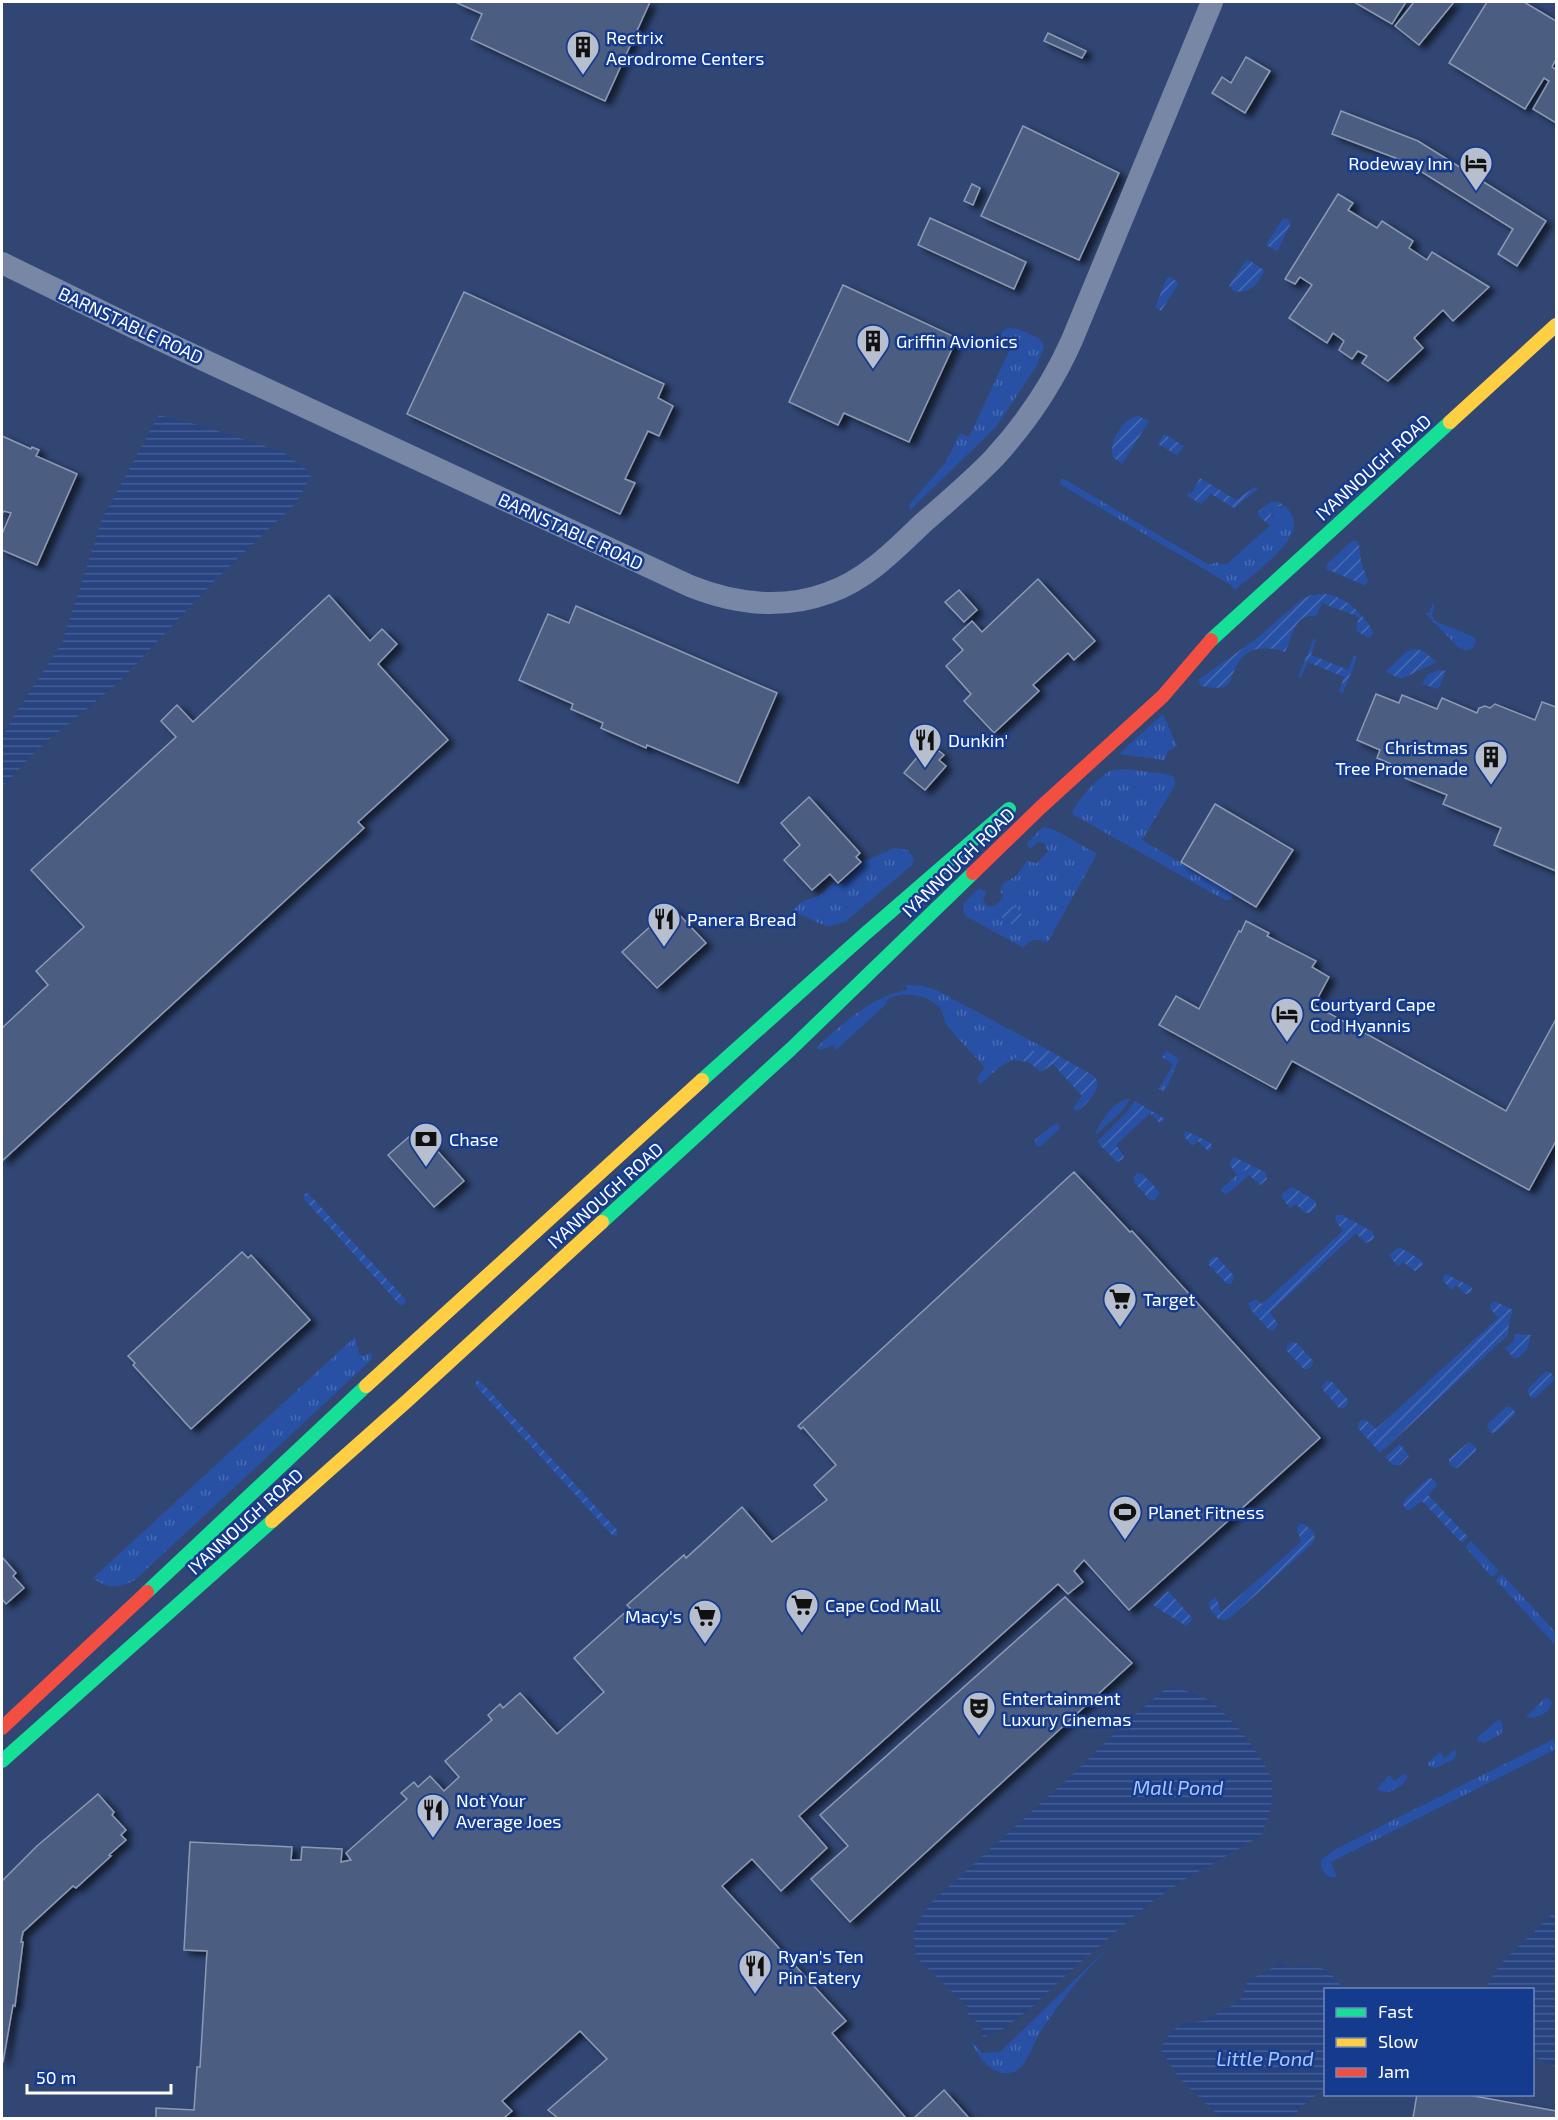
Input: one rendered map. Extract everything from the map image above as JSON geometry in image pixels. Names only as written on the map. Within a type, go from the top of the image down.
[{"type":"main road","name":"IYANNOUGH ROAD","points":[[2,1761],[444,1368],[790,1049],[1041,807],[1163,696],[1215,636],[1557,325]]},
{"type":"main road","name":"IYANNOUGH ROAD","points":[[1170,668],[1215,636]]},
{"type":"main road","name":"IYANNOUGH ROAD","points":[[2,1728],[417,1338],[651,1125],[1017,802]]},
{"type":"street","name":"BARNSTABLE ROAD","points":[[2,263],[148,334],[666,575],[718,597],[750,603],[799,600],[830,593],[865,574],[886,558],[1001,450],[1035,406],[1055,375],[1072,340],[1212,2]]},
{"type":"green space","points":[[1283,218],[1290,221],[1290,225],[1277,251],[1266,245]]},
{"type":"green space","points":[[1246,260],[1264,272],[1259,281],[1249,290],[1234,291],[1229,286]]},
{"type":"green space","points":[[1170,277],[1179,283],[1161,311],[1155,307],[1167,278]]},
{"type":"green space","points":[[1008,328],[1018,329],[1042,342],[1044,347],[1036,367],[995,428],[910,510],[909,505],[946,462],[960,433],[969,437],[1012,345],[1000,337]]},
{"type":"green space","points":[[1138,416],[1149,421],[1122,464],[1113,457],[1115,438],[1127,421]]},
{"type":"green space","points":[[1164,434],[1184,446],[1177,455],[1158,444]]},
{"type":"green space","points":[[1200,478],[1236,500],[1255,487],[1258,489],[1234,508],[1211,494],[1201,504],[1187,496],[1189,492],[1191,494]]},
{"type":"green space","points":[[1061,479],[1209,565],[1217,562],[1227,564],[1272,524],[1274,518],[1271,512],[1274,508],[1286,507],[1292,515],[1293,532],[1271,559],[1235,590],[1231,585],[1063,486],[1060,483]]},
{"type":"green space","points":[[1271,502],[1279,502],[1286,507],[1280,506],[1272,509],[1271,515],[1275,520],[1270,526],[1258,515],[1259,511]]},
{"type":"green space","points":[[1352,541],[1357,541],[1359,545],[1361,562],[1368,581],[1364,585],[1326,569],[1328,563]]},
{"type":"green space","points":[[1327,594],[1347,602],[1358,611],[1371,628],[1373,633],[1371,637],[1356,631],[1359,617],[1322,603],[1316,616],[1308,616],[1298,622],[1285,652],[1262,648],[1249,652],[1238,663],[1226,686],[1219,688],[1201,686],[1198,680],[1256,639],[1301,600],[1311,595]]},
{"type":"green space","points":[[1433,603],[1432,615],[1435,621],[1474,637],[1476,641],[1473,648],[1467,650],[1459,648],[1425,613],[1429,613]]},
{"type":"green space","points":[[1314,638],[1316,640],[1311,655],[1348,670],[1354,656],[1357,657],[1343,693],[1339,692],[1344,677],[1308,662],[1301,677],[1298,677]]},
{"type":"green space","points":[[1414,649],[1423,651],[1437,662],[1401,679],[1386,672],[1406,652]]},
{"type":"green space","points":[[1438,670],[1446,671],[1438,689],[1422,684],[1427,675]]},
{"type":"green space","points":[[1163,714],[1177,746],[1168,751],[1164,760],[1119,754]]},
{"type":"green space","points":[[1126,769],[1174,777],[1175,784],[1172,790],[1142,840],[1234,894],[1230,900],[1225,900],[1072,814],[1094,783],[1111,771]]},
{"type":"green space","points":[[1043,827],[1055,830],[1097,854],[1047,943],[1034,940],[1024,948],[966,916],[963,904],[979,888],[986,892],[983,900],[987,906],[993,906],[999,902],[1003,895],[999,891],[1004,883],[1016,876],[1027,861],[1037,863],[1048,851],[1045,844],[1038,841],[1030,849],[1027,845]]},
{"type":"green space","points":[[895,848],[908,850],[914,859],[912,865],[845,922],[826,926],[792,911],[802,902],[820,895],[833,883],[837,887],[865,861]]},
{"type":"green space","points":[[1010,904],[1018,909],[1023,917],[1020,924],[1014,925],[1005,920],[1000,913],[1002,906]]},
{"type":"green space","points":[[906,985],[936,990],[1050,1051],[1029,1051],[1001,1066],[982,1083],[979,1083],[977,1078],[985,1068],[947,1025],[940,1008],[929,999],[907,994],[887,1000],[886,1004],[835,1051],[835,1046],[832,1045],[821,1050],[816,1048],[870,1005],[894,993],[907,990]]},
{"type":"green space","points":[[1029,1051],[1050,1051],[1094,1076],[1097,1081],[1095,1092],[1076,1111],[1073,1108],[1082,1096],[1053,1064],[1041,1072],[1028,1062],[1013,1060],[1019,1054]]},
{"type":"green space","points":[[1166,1051],[1179,1059],[1166,1089],[1162,1091],[1159,1089],[1173,1064],[1162,1057]]},
{"type":"green space","points":[[1130,1099],[1123,1110],[1095,1136],[1108,1112],[1119,1103]]},
{"type":"green space","points":[[1135,1101],[1165,1119],[1160,1123],[1150,1113],[1116,1145],[1124,1156],[1117,1162],[1097,1142]]},
{"type":"green space","points":[[1056,1123],[1060,1126],[1059,1129],[1040,1147],[1035,1145],[1035,1140]]},
{"type":"green space","points":[[1186,1131],[1211,1143],[1212,1148],[1208,1151],[1198,1141],[1192,1146],[1183,1135]]},
{"type":"green space","points":[[1234,1157],[1265,1172],[1267,1179],[1260,1185],[1244,1170],[1237,1175],[1229,1164]]},
{"type":"green space","points":[[1244,1169],[1249,1175],[1226,1195],[1220,1190]]},
{"type":"green space","points":[[1138,1173],[1143,1174],[1160,1193],[1154,1200],[1150,1200],[1134,1182],[1134,1177]]},
{"type":"green space","points":[[1292,1187],[1316,1201],[1316,1206],[1310,1213],[1305,1213],[1296,1204],[1290,1208],[1282,1198],[1282,1194]]},
{"type":"green space","points":[[308,1193],[406,1300],[405,1304],[400,1305],[304,1199],[305,1194]]},
{"type":"green space","points":[[1336,1215],[1342,1215],[1373,1232],[1374,1239],[1366,1243],[1356,1233],[1270,1312],[1278,1324],[1274,1330],[1269,1330],[1250,1309],[1249,1303],[1255,1299],[1262,1304],[1343,1231],[1335,1220]]},
{"type":"green space","points":[[1399,1247],[1421,1260],[1423,1265],[1415,1271],[1403,1262],[1398,1267],[1389,1255]]},
{"type":"green space","points":[[1213,1257],[1217,1257],[1234,1276],[1231,1284],[1227,1284],[1209,1265]]},
{"type":"green space","points":[[1446,1274],[1470,1286],[1471,1293],[1465,1294],[1457,1285],[1451,1290],[1443,1280]]},
{"type":"green space","points":[[1494,1301],[1513,1310],[1508,1335],[1380,1453],[1358,1428],[1358,1423],[1366,1420],[1376,1429],[1498,1318],[1490,1308]]},
{"type":"green space","points":[[1516,1334],[1531,1335],[1527,1350],[1518,1358],[1513,1357],[1505,1348],[1513,1342]]},
{"type":"green space","points":[[355,1337],[359,1354],[363,1356],[372,1353],[370,1361],[135,1580],[124,1585],[108,1586],[93,1578]]},
{"type":"green space","points":[[1292,1342],[1297,1343],[1313,1361],[1312,1366],[1308,1369],[1304,1369],[1287,1351],[1287,1347]]},
{"type":"green space","points":[[1545,1372],[1550,1372],[1554,1380],[1535,1398],[1531,1398],[1527,1390]]},
{"type":"green space","points":[[476,1380],[483,1384],[617,1530],[617,1536],[612,1535],[476,1386]]},
{"type":"green space","points":[[1327,1381],[1332,1382],[1348,1400],[1344,1408],[1339,1408],[1322,1389]]},
{"type":"green space","points":[[1506,1407],[1511,1407],[1515,1412],[1514,1416],[1492,1433],[1487,1428],[1488,1424]]},
{"type":"green space","points":[[1469,1442],[1476,1447],[1476,1451],[1457,1468],[1454,1468],[1449,1463],[1449,1459]]},
{"type":"green space","points":[[1400,1444],[1409,1456],[1400,1465],[1393,1465],[1385,1457]]},
{"type":"green space","points":[[1429,1478],[1433,1479],[1437,1485],[1428,1495],[1468,1537],[1462,1543],[1422,1501],[1410,1510],[1403,1505],[1404,1500]]},
{"type":"green space","points":[[1299,1524],[1304,1524],[1313,1531],[1315,1538],[1312,1544],[1231,1617],[1225,1620],[1218,1619],[1209,1607],[1210,1601],[1216,1597],[1221,1612],[1301,1542],[1297,1528]]},
{"type":"green space","points":[[1471,1541],[1499,1571],[1492,1577],[1465,1547]]},
{"type":"green space","points":[[1502,1574],[1556,1633],[1556,1646],[1496,1580]]},
{"type":"green space","points":[[1168,1591],[1193,1619],[1186,1626],[1153,1605]]},
{"type":"green space","points":[[1545,1698],[1550,1699],[1552,1703],[1545,1713],[1538,1717],[1526,1717]]},
{"type":"green space","points":[[1498,1720],[1503,1726],[1501,1734],[1484,1743],[1477,1741],[1477,1738]]},
{"type":"green space","points":[[1556,1738],[1556,1749],[1331,1862],[1337,1877],[1330,1877],[1323,1870],[1321,1860],[1334,1850]]},
{"type":"green space","points":[[1454,1750],[1457,1752],[1454,1759],[1436,1768],[1428,1766],[1429,1762],[1440,1752],[1445,1758]]},
{"type":"green space","points":[[1406,1774],[1407,1778],[1398,1788],[1389,1792],[1377,1789],[1389,1775],[1395,1781]]},
{"type":"green space","points":[[1111,1945],[1054,2011],[1020,2068],[1008,2073],[988,2066],[971,2041],[982,2053],[1000,2052]]},
{"type":"water","points":[[159,415],[283,452],[312,474],[296,503],[216,579],[120,681],[39,748],[2,787],[2,739],[12,719],[62,643],[103,517]]},
{"type":"water","name":"Mall Pond","points":[[1172,1687],[1200,1696],[1215,1705],[1239,1730],[1264,1764],[1272,1783],[1272,1797],[1261,1836],[1182,1881],[1147,1905],[1031,2008],[1003,2029],[984,2037],[981,2034],[983,2027],[968,2015],[968,2007],[917,1958],[913,1934],[922,1916],[932,1902],[1072,1775],[1120,1728],[1164,1690]]},
{"type":"water","points":[[1556,1911],[1556,2067],[1534,2057],[1534,1988],[1485,1988],[1504,1960]]},
{"type":"water","name":"Little Pond","points":[[1280,1963],[1290,1968],[1314,1967],[1327,1971],[1347,1988],[1324,1988],[1324,2089],[1291,2118],[1221,2118],[1180,2079],[1161,2050],[1165,2040],[1176,2028],[1184,2023],[1203,2021],[1235,2004],[1242,1998],[1248,1980]]},
{"type":"building","name":"Rectrix Aerodrome Centers","points":[[455,2],[650,2],[605,101],[471,39],[482,14]]},
{"type":"building","points":[[1354,2],[1406,2],[1392,24]]},
{"type":"building","points":[[1414,2],[1454,2],[1419,45],[1395,26]]},
{"type":"building","points":[[1487,2],[1524,2],[1556,21],[1556,59],[1552,67],[1555,69],[1556,67],[1556,123],[1533,109],[1549,81],[1544,78],[1525,109],[1449,63]]},
{"type":"building","points":[[1048,33],[1086,51],[1082,58],[1044,41]]},
{"type":"building","points":[[1246,57],[1270,71],[1245,113],[1212,93],[1222,77],[1231,83]]},
{"type":"building","name":"Rodeway Inn","points":[[1341,111],[1418,141],[1546,221],[1517,266],[1498,254],[1513,229],[1406,162],[1332,134]]},
{"type":"building","points":[[1023,126],[1119,173],[1079,260],[981,216]]},
{"type":"building","points":[[972,184],[980,188],[973,205],[964,201]]},
{"type":"building","points":[[1338,194],[1353,203],[1348,210],[1377,228],[1382,221],[1413,241],[1409,248],[1427,260],[1432,252],[1489,287],[1453,321],[1443,310],[1414,338],[1423,348],[1388,381],[1362,363],[1367,356],[1358,351],[1352,359],[1339,350],[1344,341],[1333,333],[1327,343],[1289,318],[1312,285],[1300,277],[1295,284],[1285,279]]},
{"type":"building","points":[[930,218],[1026,262],[1014,289],[918,245]]},
{"type":"building","name":"Griffin Avionics","points":[[843,285],[957,338],[909,442],[844,413],[838,425],[789,402]]},
{"type":"building","points":[[464,292],[664,384],[658,398],[673,406],[659,436],[648,431],[625,479],[635,483],[620,514],[407,414]]},
{"type":"building","points":[[2,436],[31,449],[32,447],[39,450],[36,456],[77,474],[37,565],[2,550],[2,534],[11,513],[4,511],[2,514]]},
{"type":"building","points":[[1038,579],[1095,641],[1074,660],[1068,653],[1033,685],[1039,691],[994,733],[964,701],[971,694],[946,666],[963,650],[953,639],[972,621],[982,632]]},
{"type":"building","points":[[959,590],[977,610],[964,622],[945,602]]},
{"type":"building","points":[[329,595],[370,641],[382,629],[397,644],[378,664],[448,740],[358,822],[364,828],[2,1161],[2,1028],[48,985],[36,971],[84,927],[31,870],[176,737],[161,721],[177,705],[193,722]]},
{"type":"building","points":[[576,606],[777,693],[738,783],[601,728],[603,723],[571,709],[573,704],[519,680],[548,614],[569,623]]},
{"type":"building","name":"Christmas Tree Promenade","points":[[1376,694],[1399,703],[1402,695],[1437,709],[1442,698],[1477,713],[1479,708],[1485,706],[1490,708],[1495,704],[1535,720],[1542,702],[1556,707],[1556,871],[1494,845],[1501,828],[1443,804],[1447,795],[1405,778],[1408,771],[1377,758],[1380,750],[1357,740]]},
{"type":"building","name":"Dunkin'","points":[[929,743],[944,755],[939,760],[946,766],[925,790],[904,773]]},
{"type":"building","points":[[809,797],[860,853],[856,857],[861,862],[838,883],[830,874],[812,890],[784,860],[800,845],[781,823]]},
{"type":"building","points":[[1215,804],[1293,850],[1256,907],[1181,862]]},
{"type":"building","name":"Panera Bread","points":[[672,907],[706,943],[657,988],[622,952]]},
{"type":"building","name":"Courtyard Cape Cod Hyannis","points":[[1246,921],[1269,933],[1267,936],[1316,961],[1312,967],[1329,977],[1314,1005],[1506,1111],[1556,1019],[1556,1141],[1529,1190],[1292,1061],[1276,1089],[1159,1025],[1176,996],[1199,1009]]},
{"type":"building","name":"Chase","points":[[418,1129],[464,1181],[434,1207],[388,1155]]},
{"type":"building","name":"Cape Cod Mall","points":[[1074,1172],[1130,1232],[1132,1231],[1320,1438],[1129,1610],[1084,1560],[1074,1571],[1083,1582],[1068,1594],[1058,1584],[799,1816],[827,1848],[781,1891],[752,1859],[722,1886],[846,2021],[832,2033],[906,2118],[558,2118],[548,2110],[607,2059],[580,2031],[502,2101],[512,2111],[506,2118],[156,2118],[156,2108],[194,2110],[197,2067],[200,2067],[207,1951],[184,1950],[190,1842],[292,1847],[291,1860],[301,1860],[302,1847],[342,1849],[341,1862],[351,1860],[346,1853],[407,1799],[401,1793],[414,1782],[418,1787],[430,1776],[444,1791],[459,1777],[445,1761],[492,1720],[488,1715],[500,1704],[503,1708],[520,1693],[557,1734],[604,1692],[574,1658],[630,1608],[627,1605],[684,1555],[686,1558],[742,1507],[772,1542],[827,1500],[814,1485],[836,1465],[803,1427],[801,1429],[798,1426]]},
{"type":"building","points":[[242,1252],[248,1258],[251,1255],[310,1320],[191,1429],[133,1365],[135,1363],[128,1356]]},
{"type":"building","points":[[2,1557],[16,1573],[13,1576],[24,1588],[6,1604],[2,1599]]},
{"type":"building","name":"Entertainment Luxury Cinemas","points":[[1065,1597],[1132,1663],[850,1922],[811,1879],[848,1846],[820,1815]]},
{"type":"building","points":[[98,1794],[114,1812],[112,1815],[126,1830],[121,1835],[126,1840],[76,1888],[73,1886],[23,1932],[15,2006],[13,2005],[2,2062],[2,1881],[37,1846]]},
{"type":"building","points":[[944,2090],[969,2118],[914,2118]]},
{"type":"building","points":[[1417,2096],[1474,2096],[1556,2111],[1556,2118],[1413,2118]]},
{"type":"traffic: fast","points":[[1211,640],[1450,422]]},
{"type":"traffic: fast","points":[[702,1080],[1009,809]]},
{"type":"traffic: fast","points":[[602,1222],[791,1049],[973,873]]},
{"type":"traffic: fast","points":[[147,1592],[366,1386]]},
{"type":"traffic: fast","points":[[2,1761],[272,1521]]},
{"type":"traffic: slow","points":[[1450,422],[1556,325]]},
{"type":"traffic: slow","points":[[366,1386],[702,1080]]},
{"type":"traffic: slow","points":[[272,1521],[602,1222]]},
{"type":"traffic: jam","points":[[973,873],[1041,807],[1163,696],[1211,640]]},
{"type":"traffic: jam","points":[[2,1728],[147,1592]]},
{"type":"place","name":"Rectrix Aerodrome Centers","points":[[583,76]]},
{"type":"place","name":"Rodeway Inn","points":[[1476,192]]},
{"type":"place","name":"Griffin Avionics","points":[[873,370]]},
{"type":"place","name":"Dunkin'","points":[[925,769]]},
{"type":"place","name":"Christmas Tree Promenade","points":[[1491,786]]},
{"type":"place","name":"Panera Bread","points":[[664,948]]},
{"type":"place","name":"Courtyard Cape Cod Hyannis","points":[[1287,1043]]},
{"type":"place","name":"Chase","points":[[426,1168]]},
{"type":"place","name":"Target","points":[[1120,1328]]},
{"type":"place","name":"Planet Fitness","points":[[1125,1541]]},
{"type":"place","name":"Cape Cod Mall","points":[[802,1634]]},
{"type":"place","name":"Macy's","points":[[705,1645]]},
{"type":"place","name":"Entertainment Luxury Cinemas","points":[[979,1737]]},
{"type":"place","name":"Not Your Average Joes","points":[[433,1839]]},
{"type":"place","name":"Ryan's Ten Pin Eatery","points":[[755,1995]]}]
